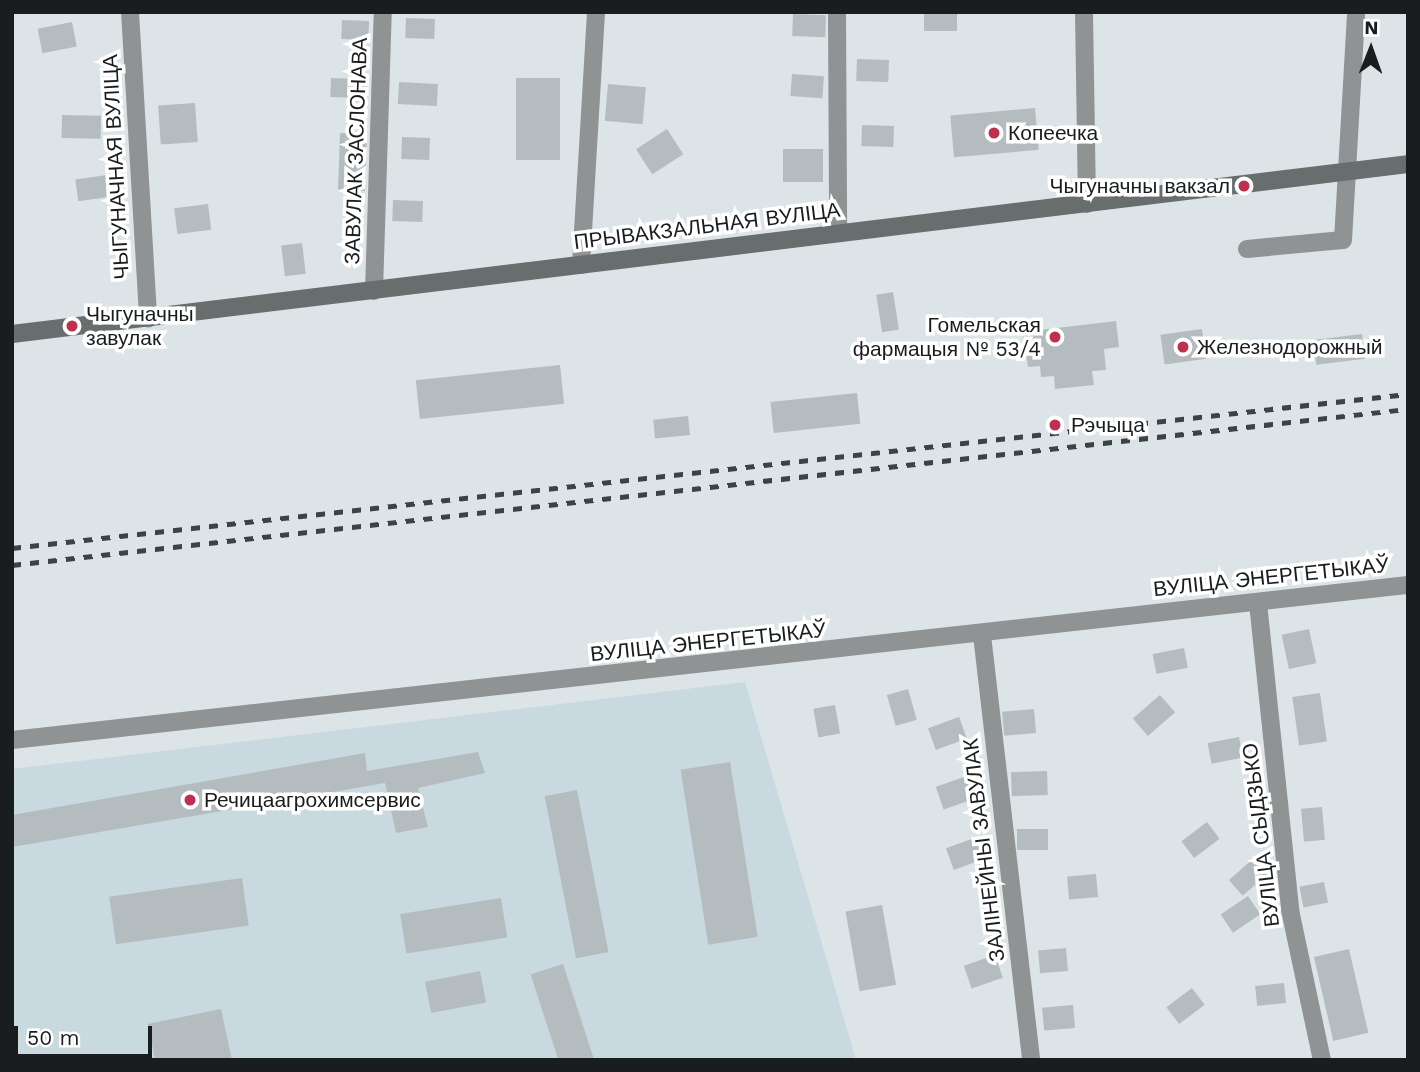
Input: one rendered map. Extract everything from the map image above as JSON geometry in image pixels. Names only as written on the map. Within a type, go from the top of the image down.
[{"type":"main road","name":"ПРЫВАКЗАЛЬНАЯ ВУЛІЦА","points":[[12,334],[1408,164]]},
{"type":"street","name":"ЧЫГУНАЧНАЯ ВУЛІЦА","points":[[131,12],[148,318]]},
{"type":"street","name":"ЗАВУЛАК ЗАСЛОНАВА","points":[[374,291],[383,12]]},
{"type":"street","points":[[581,265],[596,12]]},
{"type":"street","points":[[837,12],[838,233]]},
{"type":"street","points":[[1084,12],[1087,204]]},
{"type":"street","points":[[1247,249],[1343,240],[1350,172],[1356,12]]},
{"type":"street","name":"ВУЛІЦА ЭНЕРГЕТЫКАЎ","points":[[12,740],[982,635],[1408,585]]},
{"type":"street","name":"ВУЛІЦА СЫДЗЬКО","points":[[1258,603],[1290,909],[1322,1060]]},
{"type":"street","name":"ЗАЛІНЕЙНЫ ЗАВУЛАК","points":[[982,635],[1031,1060]]},
{"type":"shaded area","points":[[745,682],[856,1060],[12,1060],[12,769]]},
{"type":"building","points":[[924,12],[957,12],[957,31],[924,31]]},
{"type":"building","points":[[793,14],[826,15],[825,37],[792,36]]},
{"type":"building","points":[[406,18],[435,19],[434,39],[405,38]]},
{"type":"building","points":[[342,20],[369,21],[368,40],[341,39]]},
{"type":"building","points":[[72,22],[77,47],[42,53],[38,29]]},
{"type":"building","points":[[857,59],[889,60],[888,82],[856,81]]},
{"type":"building","points":[[792,74],[824,76],[822,98],[790,96]]},
{"type":"building","points":[[331,78],[368,79],[367,98],[330,97]]},
{"type":"building","points":[[516,78],[560,78],[560,160],[516,160]]},
{"type":"building","points":[[399,82],[438,84],[437,106],[398,104]]},
{"type":"building","points":[[608,84],[646,87],[643,124],[605,121]]},
{"type":"building","points":[[195,103],[198,142],[161,144],[158,106]]},
{"type":"building","name":"Копеечка","points":[[1035,108],[1039,150],[954,157],[950,115]]},
{"type":"building","points":[[62,115],[101,116],[101,139],[62,138]]},
{"type":"building","points":[[862,125],[894,126],[893,147],[861,146]]},
{"type":"building","points":[[667,129],[683,154],[652,174],[636,149]]},
{"type":"building","points":[[340,133],[367,134],[365,191],[338,190]]},
{"type":"building","points":[[402,137],[430,138],[429,160],[401,159]]},
{"type":"building","points":[[783,149],[823,149],[823,182],[783,182]]},
{"type":"building","points":[[107,175],[110,197],[78,201],[75,179]]},
{"type":"building","points":[[393,200],[423,201],[422,222],[392,221]]},
{"type":"building","points":[[208,204],[211,230],[177,234],[174,208]]},
{"type":"building","points":[[302,243],[306,274],[285,276],[281,246]]},
{"type":"building","points":[[893,292],[899,330],[882,332],[876,295]]},
{"type":"building","name":"Рэчыца","points":[[1116,321],[1119,347],[1104,349],[1106,370],[1092,371],[1094,385],[1055,389],[1054,376],[1041,377],[1040,366],[1028,367],[1023,332]]},
{"type":"building","name":"Железнодорожный","points":[[1202,329],[1206,359],[1165,365],[1160,335]]},
{"type":"building","points":[[1362,334],[1365,359],[1316,365],[1313,340]]},
{"type":"building","points":[[560,365],[564,404],[420,419],[416,380]]},
{"type":"building","points":[[857,393],[860,424],[774,433],[770,402]]},
{"type":"building","points":[[688,416],[690,435],[655,439],[653,420]]},
{"type":"building","points":[[1309,629],[1316,663],[1289,669],[1282,635]]},
{"type":"building","points":[[1184,648],[1188,668],[1156,674],[1153,654]]},
{"type":"building","points":[[908,689],[917,720],[896,726],[887,695]]},
{"type":"building","points":[[1320,693],[1327,742],[1299,745],[1292,697]]},
{"type":"building","points":[[1160,695],[1175,712],[1148,736],[1133,719]]},
{"type":"building","points":[[835,705],[840,734],[818,737],[813,709]]},
{"type":"building","points":[[1034,709],[1036,733],[1004,736],[1002,712]]},
{"type":"building","points":[[959,717],[967,739],[936,750],[928,728]]},
{"type":"building","points":[[1239,737],[1243,758],[1212,764],[1208,743]]},
{"type":"building","name":"Речицаагрохимсервис","points":[[478,752],[485,773],[418,788],[428,827],[396,833],[385,783],[12,847],[12,815],[365,753],[367,771]]},
{"type":"building","points":[[730,762],[758,937],[708,945],[681,770]]},
{"type":"building","points":[[1047,771],[1048,795],[1012,796],[1011,772]]},
{"type":"building","points":[[967,776],[975,799],[944,809],[936,787]]},
{"type":"building","points":[[577,790],[608,952],[576,958],[545,796]]},
{"type":"building","points":[[1322,807],[1325,840],[1304,842],[1301,809]]},
{"type":"building","points":[[1207,822],[1220,839],[1194,858],[1181,841]]},
{"type":"building","points":[[1017,829],[1048,829],[1048,850],[1017,850]]},
{"type":"building","points":[[977,837],[985,859],[954,870],[946,848]]},
{"type":"building","points":[[1253,859],[1267,875],[1243,896],[1229,880]]},
{"type":"building","points":[[1096,874],[1098,897],[1069,899],[1067,877]]},
{"type":"building","points":[[242,878],[249,926],[116,944],[109,897]]},
{"type":"building","points":[[1324,882],[1328,903],[1303,907],[1299,887]]},
{"type":"building","points":[[1248,896],[1260,914],[1233,933],[1221,914]]},
{"type":"building","points":[[501,898],[507,938],[407,953],[400,914]]},
{"type":"building","points":[[882,905],[896,985],[860,991],[846,911]]},
{"type":"building","points":[[1066,948],[1068,971],[1040,973],[1038,950]]},
{"type":"building","points":[[1349,949],[1368,1033],[1333,1041],[1314,957]]},
{"type":"building","points":[[995,955],[1003,978],[972,988],[964,966]]},
{"type":"building","points":[[563,964],[594,1060],[558,1060],[531,975]]},
{"type":"building","points":[[480,971],[486,1002],[431,1013],[425,982]]},
{"type":"building","points":[[1284,983],[1286,1003],[1257,1006],[1255,986]]},
{"type":"building","points":[[1192,988],[1205,1005],[1179,1024],[1166,1007]]},
{"type":"building","points":[[1073,1005],[1075,1028],[1044,1031],[1042,1008]]},
{"type":"building","points":[[221,1009],[232,1060],[155,1060],[148,1024]]},
{"type":"railway","points":[[12,548],[1408,394]]},
{"type":"railway","points":[[12,565],[1408,409]]},
{"type":"place","name":"Копеечка","points":[[994,133]]},
{"type":"place","name":"Чыгуначны вакзал","points":[[1244,186]]},
{"type":"place","name":"Чыгуначны завулак","points":[[72,326]]},
{"type":"place","name":"Гомельская фармацыя № 53/4","points":[[1055,337]]},
{"type":"place","name":"Железнодорожный","points":[[1183,347]]},
{"type":"place","name":"Рэчыца","points":[[1055,425]]},
{"type":"place","name":"Речицаагрохимсервис","points":[[190,800]]}]
